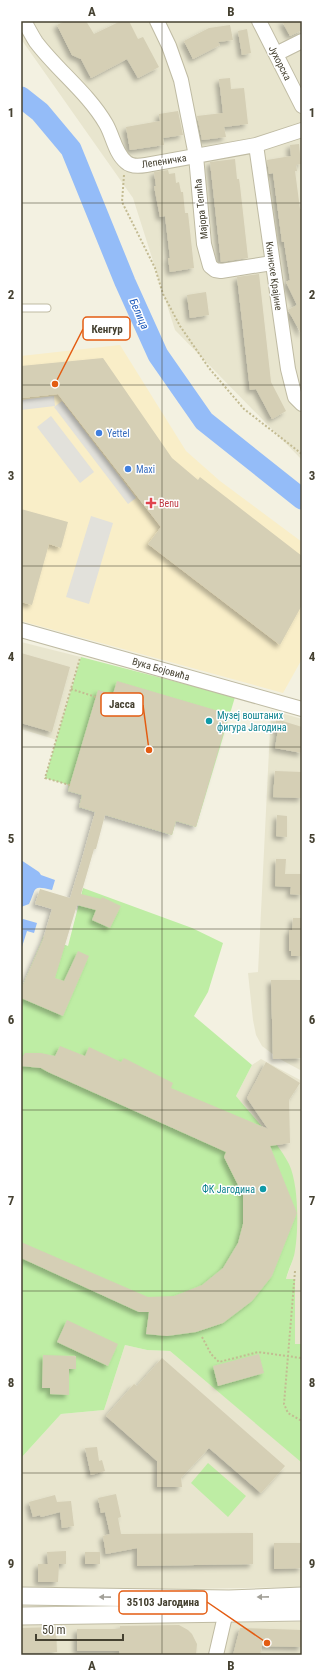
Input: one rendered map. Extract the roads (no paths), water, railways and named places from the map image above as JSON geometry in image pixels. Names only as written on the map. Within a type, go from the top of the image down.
[{"type":"street","name":"Лепеничка","points":[[24,21],[36,41],[49,58],[73,82],[107,125],[113,142],[126,163],[140,166],[256,146],[302,130]]},
{"type":"street","name":"Мајора Тепића","points":[[157,21],[169,46],[181,80],[196,156],[204,244],[210,266],[215,270],[221,271],[272,263]]},
{"type":"street","name":"Јухорска","points":[[259,21],[302,106]]},
{"type":"street","points":[[276,54],[302,41]]},
{"type":"street","name":"Книнске Крајине","points":[[256,146],[288,369],[295,397],[302,404]]},
{"type":"street","name":"Вука Бојовића","points":[[21,630],[302,709]]},
{"type":"street","points":[[21,1596],[227,1606],[248,1612],[302,1612]]},
{"type":"street","points":[[21,1616],[227,1606],[302,1596]]},
{"type":"street","points":[[216,1655],[227,1606]]},
{"type":"lane","points":[[21,308],[48,308]]},
{"type":"water","points":[[21,860],[41,875],[55,880],[52,890],[41,888],[36,889],[29,904],[21,907]]},
{"type":"water","points":[[23,919],[37,923],[34,933],[27,931],[21,950],[21,920]]},
{"type":"waterway","name":"Белица","points":[[21,97],[40,112],[71,149],[125,282],[158,355],[204,421],[302,499]]},
{"type":"place","name":"Кенгур","points":[[55,384]]},
{"type":"place","name":"Yettel","points":[[99,433]]},
{"type":"place","name":"Maxi","points":[[128,469]]},
{"type":"place","name":"Benu","points":[[151,503]]},
{"type":"place","name":"Музеј воштаних фигура Јагодина","points":[[209,721]]},
{"type":"place","name":"Јасса","points":[[149,750]]},
{"type":"place","name":"ФК Јагодина","points":[[263,1189]]},
{"type":"place","name":"35103 Јагодина","points":[[267,1643]]}]
